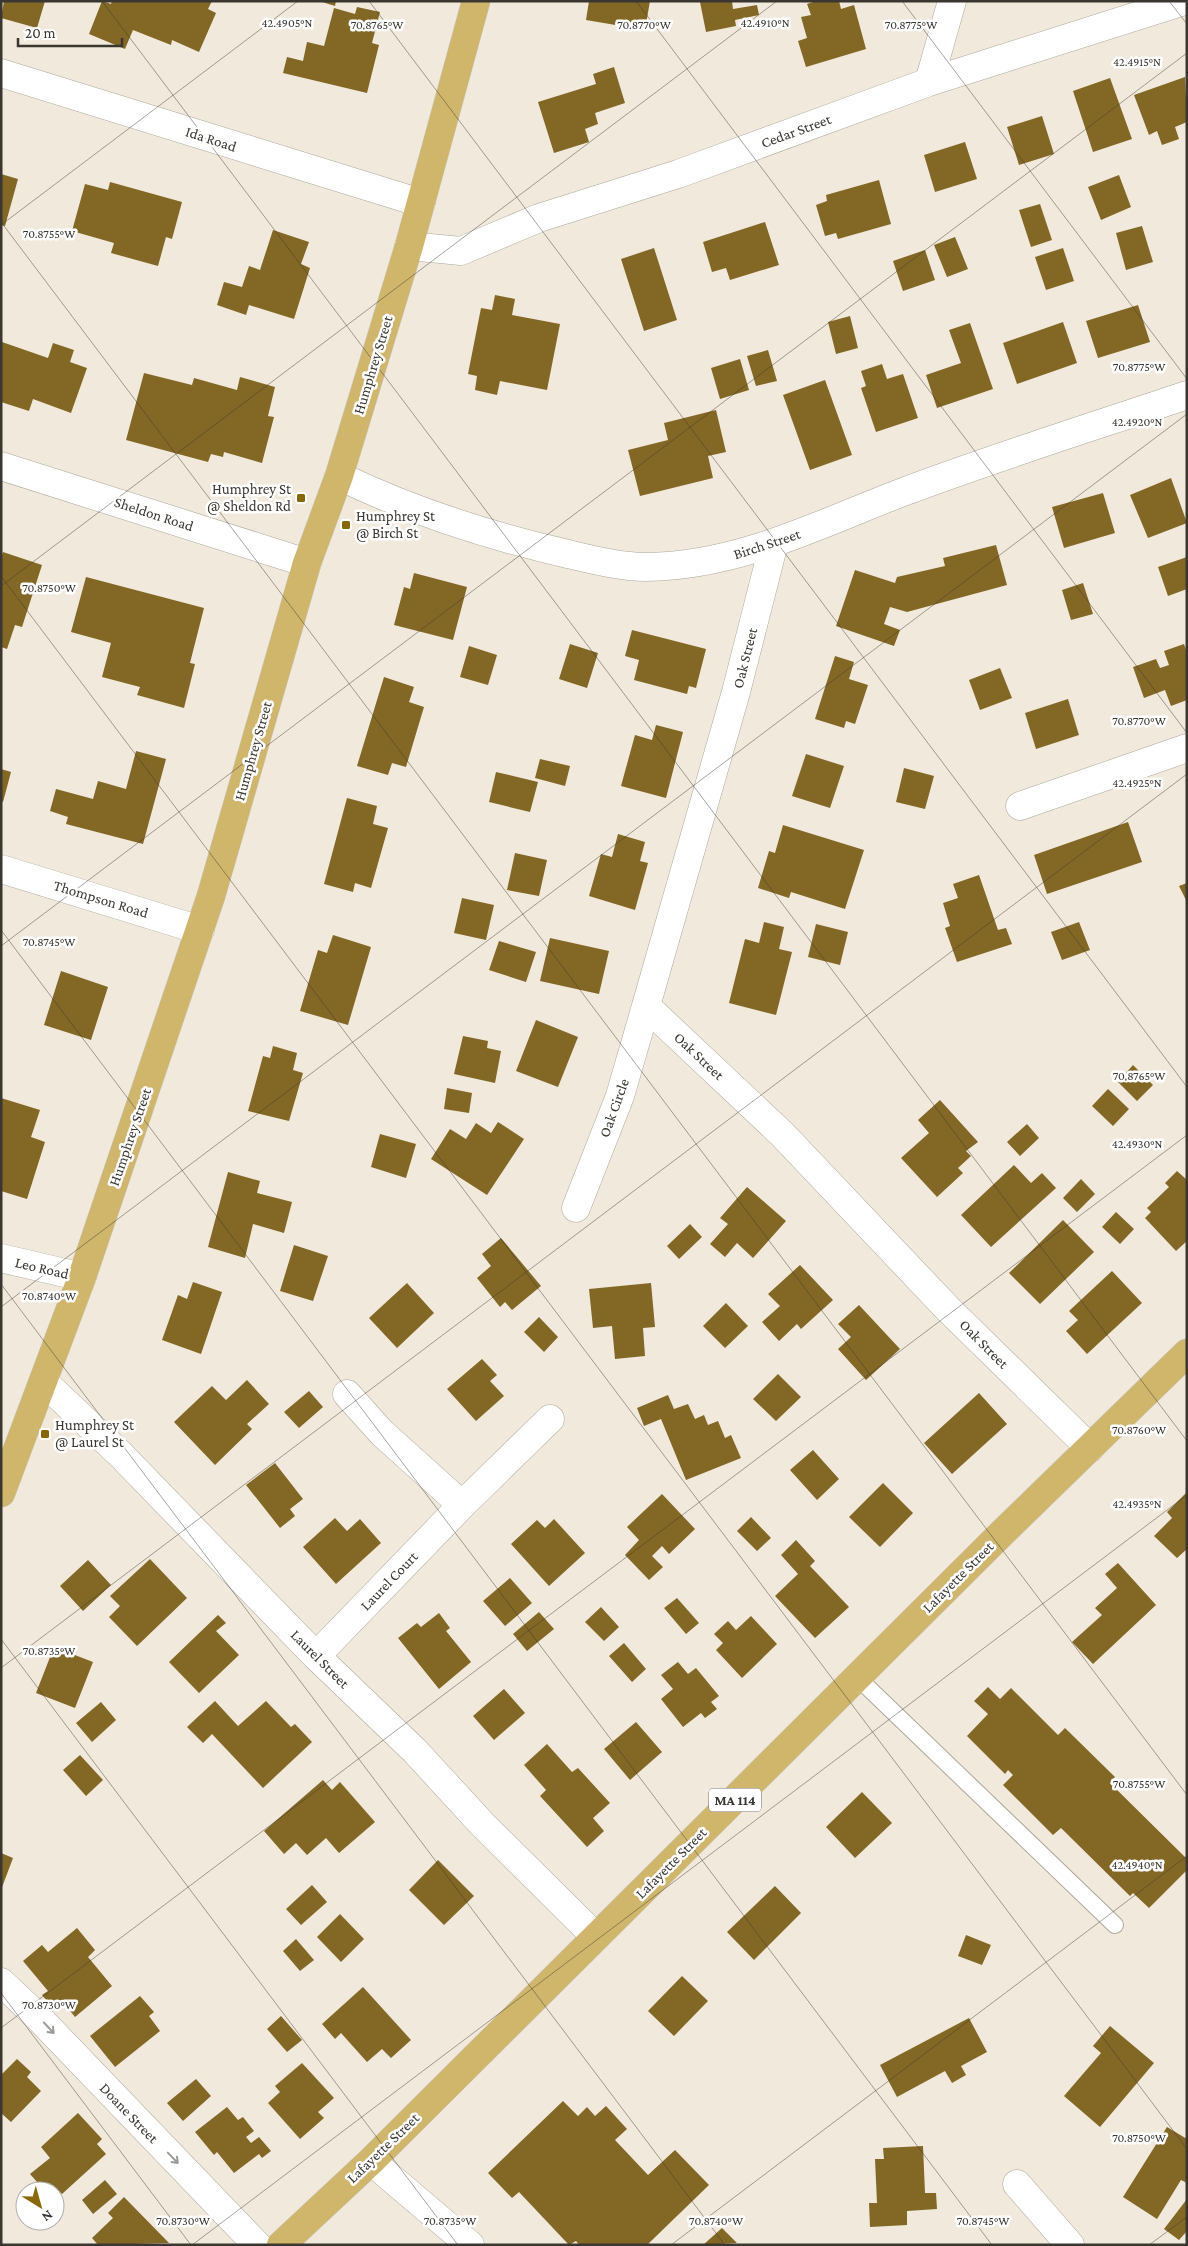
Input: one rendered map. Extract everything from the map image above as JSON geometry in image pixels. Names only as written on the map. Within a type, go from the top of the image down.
[{"type":"main road","name":"Humphrey Street","points":[[1,1493],[82,1277],[200,930],[307,563],[339,476],[409,246],[476,1]]},
{"type":"main road","name":"Lafayette Street","points":[[281,2245],[371,2161],[1187,1353]]},
{"type":"street","points":[[929,82],[952,1]]},
{"type":"street","name":"Cedar Street","points":[[409,246],[461,251],[539,218],[678,174],[929,82],[1184,1]]},
{"type":"street","name":"Ida Road","points":[[1,73],[421,203]]},
{"type":"street","name":"Birch Street","points":[[339,476],[387,499],[443,519],[546,549],[600,561],[646,567],[712,561],[774,543],[903,492],[1187,395]]},
{"type":"street","name":"Sheldon Road","points":[[1,466],[307,563]]},
{"type":"street","name":"Oak Street","points":[[774,543],[736,692],[646,1006],[782,1134],[941,1301],[1090,1448]]},
{"type":"street","points":[[1020,806],[1187,748]]},
{"type":"street","name":"Thompson Road","points":[[1,869],[200,930]]},
{"type":"street","name":"Oak Circle","points":[[576,1208],[620,1096],[646,1006]]},
{"type":"street","name":"Leo Road","points":[[1,1258],[82,1277]]},
{"type":"street","name":"Laurel Street","points":[[44,1382],[121,1455],[316,1656],[416,1751],[483,1825],[596,1937]]},
{"type":"street","points":[[347,1394],[382,1433],[462,1505]]},
{"type":"street","name":"Laurel Court","points":[[316,1656],[462,1505],[550,1419]]},
{"type":"street","name":"Doane Street","points":[[1,1982],[40,2018],[257,2245]]},
{"type":"street","points":[[371,2161],[470,2245]]},
{"type":"street","points":[[1017,2184],[1070,2245]]},
{"type":"lane","points":[[858,1678],[1115,1924]]},
{"type":"building","points":[[4,1],[45,1],[37,28],[1,18]]},
{"type":"building","points":[[102,1],[111,4],[112,1],[212,1],[208,9],[216,13],[199,52],[172,40],[171,45],[133,30],[125,49],[89,34]]},
{"type":"building","points":[[319,1],[336,1],[335,6]]},
{"type":"building","points":[[589,1],[650,1],[645,30],[586,20]]},
{"type":"building","points":[[732,1],[733,9],[757,5],[759,15],[735,20],[736,26],[706,32],[700,2]]},
{"type":"building","points":[[816,1],[839,1],[841,9],[854,5],[866,49],[806,67],[798,41],[807,38],[801,17],[811,15],[807,4]]},
{"type":"building","points":[[357,7],[380,12],[372,43],[379,45],[367,93],[283,73],[287,57],[303,61],[307,42],[324,46],[334,8],[355,14]]},
{"type":"building","points":[[614,67],[625,103],[595,113],[598,124],[585,129],[589,142],[554,153],[538,102],[596,84],[593,74]]},
{"type":"building","points":[[1185,77],[1187,122],[1175,127],[1179,139],[1162,145],[1157,131],[1149,135],[1134,95]]},
{"type":"building","points":[[1110,78],[1132,139],[1093,152],[1073,91]]},
{"type":"building","points":[[1042,116],[1054,154],[1019,165],[1007,127]]},
{"type":"building","points":[[965,142],[977,179],[935,192],[924,155]]},
{"type":"building","points":[[1,174],[18,179],[5,226],[1,225]]},
{"type":"building","points":[[1119,175],[1131,207],[1101,220],[1088,187]]},
{"type":"building","points":[[879,180],[891,224],[838,239],[836,233],[825,236],[816,205],[827,201],[826,195]]},
{"type":"building","points":[[110,182],[182,202],[172,239],[166,237],[158,266],[111,253],[114,243],[72,231],[85,184],[108,190]]},
{"type":"building","points":[[1040,204],[1052,240],[1031,247],[1019,210]]},
{"type":"building","points":[[765,222],[779,265],[730,280],[726,268],[712,272],[703,242]]},
{"type":"building","points":[[1142,226],[1153,262],[1126,270],[1116,233]]},
{"type":"building","points":[[273,230],[309,242],[301,264],[310,268],[294,319],[249,305],[246,315],[217,305],[224,282],[242,287],[249,266],[260,270]]},
{"type":"building","points":[[955,237],[968,269],[947,277],[934,245]]},
{"type":"building","points":[[654,248],[677,320],[644,331],[621,259]]},
{"type":"building","points":[[1063,248],[1074,281],[1046,290],[1035,257]]},
{"type":"building","points":[[925,250],[935,280],[903,291],[893,261]]},
{"type":"building","points":[[495,295],[515,299],[512,315],[560,324],[547,390],[500,381],[497,395],[475,390],[477,376],[468,374],[481,308],[492,310]]},
{"type":"building","points":[[1138,305],[1150,342],[1098,358],[1086,321]]},
{"type":"building","points":[[850,316],[858,348],[836,354],[828,322]]},
{"type":"building","points":[[1063,322],[1077,363],[1017,384],[1003,343]]},
{"type":"building","points":[[970,323],[993,389],[937,408],[926,375],[961,363],[949,330]]},
{"type":"building","points":[[2,342],[48,358],[53,343],[74,350],[70,362],[87,368],[71,413],[33,399],[29,411],[1,402]]},
{"type":"building","points":[[768,350],[777,381],[756,386],[747,356]]},
{"type":"building","points":[[740,359],[749,390],[720,399],[711,368]]},
{"type":"building","points":[[882,364],[887,379],[903,374],[918,418],[876,432],[861,388],[866,386],[861,371]]},
{"type":"building","points":[[144,373],[192,385],[194,378],[237,390],[240,377],[275,387],[268,416],[274,417],[262,463],[224,452],[223,457],[211,454],[208,462],[126,440]]},
{"type":"building","points":[[825,380],[852,455],[810,470],[783,395]]},
{"type":"building","points":[[716,410],[726,452],[708,456],[713,478],[640,496],[628,450],[668,440],[664,423]]},
{"type":"building","points":[[1171,478],[1187,523],[1148,538],[1130,495]]},
{"type":"building","points":[[1103,493],[1115,533],[1064,548],[1052,507]]},
{"type":"building","points":[[996,545],[1007,585],[907,612],[890,607],[884,624],[900,630],[894,646],[836,626],[855,570],[895,583],[897,577],[945,566],[943,558]]},
{"type":"building","points":[[3,552],[42,565],[22,627],[15,625],[7,649],[1,647],[1,558]]},
{"type":"building","points":[[1187,557],[1187,589],[1168,596],[1158,567]]},
{"type":"building","points":[[414,573],[467,587],[453,640],[394,625],[404,587],[410,589]]},
{"type":"building","points":[[86,577],[204,608],[190,663],[195,664],[184,708],[137,695],[140,687],[102,677],[111,643],[71,632]]},
{"type":"building","points":[[1083,583],[1093,614],[1071,620],[1062,590]]},
{"type":"building","points":[[632,630],[706,649],[696,688],[689,686],[687,694],[634,680],[639,660],[625,656]]},
{"type":"building","points":[[570,644],[598,653],[587,688],[559,679]]},
{"type":"building","points":[[1184,644],[1187,653],[1187,700],[1171,706],[1165,690],[1144,698],[1133,667],[1156,659],[1160,668],[1169,665],[1164,651]]},
{"type":"building","points":[[469,646],[497,655],[488,685],[460,677]]},
{"type":"building","points":[[835,656],[854,662],[849,679],[868,685],[855,724],[846,721],[844,728],[815,719]]},
{"type":"building","points":[[1000,668],[1012,698],[980,710],[969,680]]},
{"type":"building","points":[[384,677],[414,687],[409,702],[424,707],[406,767],[392,763],[388,775],[357,766]]},
{"type":"building","points":[[1068,699],[1079,735],[1036,749],[1025,713]]},
{"type":"building","points":[[656,725],[683,732],[666,798],[621,786],[635,735],[652,740]]},
{"type":"building","points":[[136,751],[166,759],[143,844],[66,824],[68,817],[50,811],[56,789],[93,799],[98,781],[126,789]]},
{"type":"building","points":[[806,754],[844,766],[830,808],[792,796]]},
{"type":"building","points":[[540,759],[570,766],[565,786],[535,778]]},
{"type":"building","points":[[904,768],[934,776],[925,809],[896,802]]},
{"type":"building","points":[[1,769],[11,772],[3,802],[1,802]]},
{"type":"building","points":[[496,772],[538,782],[530,812],[489,802]]},
{"type":"building","points":[[347,798],[377,806],[373,824],[388,828],[371,888],[355,883],[353,892],[324,884]]},
{"type":"building","points":[[1128,822],[1142,862],[1047,894],[1034,855]]},
{"type":"building","points":[[783,825],[864,850],[845,909],[791,892],[789,898],[758,888],[769,851],[775,853]]},
{"type":"building","points":[[618,834],[645,842],[640,861],[648,863],[635,910],[589,896],[601,854],[612,857]]},
{"type":"building","points":[[515,853],[547,860],[539,896],[507,890]]},
{"type":"building","points":[[979,875],[998,930],[1006,928],[1012,944],[957,962],[945,928],[950,926],[943,903],[958,898],[953,884]]},
{"type":"building","points":[[1187,883],[1187,902],[1179,886]]},
{"type":"building","points":[[462,898],[494,905],[486,940],[454,933]]},
{"type":"building","points":[[764,922],[784,927],[779,949],[792,952],[776,1015],[729,1003],[745,939],[759,943]]},
{"type":"building","points":[[1079,922],[1090,950],[1062,960],[1051,932]]},
{"type":"building","points":[[816,924],[848,932],[840,965],[808,957]]},
{"type":"building","points":[[333,935],[371,947],[348,1025],[300,1011],[318,950],[327,953]]},
{"type":"building","points":[[550,938],[609,951],[599,994],[540,981]]},
{"type":"building","points":[[499,941],[536,952],[526,982],[489,970]]},
{"type":"building","points":[[61,971],[108,987],[91,1040],[44,1025]]},
{"type":"building","points":[[536,1020],[578,1037],[558,1087],[516,1071]]},
{"type":"building","points":[[463,1036],[488,1041],[487,1048],[501,1051],[495,1083],[454,1074]]},
{"type":"building","points":[[273,1046],[297,1053],[293,1070],[303,1073],[289,1121],[248,1111],[263,1056],[270,1058]]},
{"type":"building","points":[[1133,1065],[1153,1085],[1137,1101],[1118,1082]]},
{"type":"building","points":[[447,1088],[472,1093],[469,1113],[444,1109]]},
{"type":"building","points":[[1108,1089],[1129,1109],[1113,1126],[1092,1106]]},
{"type":"building","points":[[1,1098],[40,1110],[31,1137],[45,1142],[27,1199],[1,1191]]},
{"type":"building","points":[[940,1100],[978,1142],[966,1151],[971,1156],[958,1168],[963,1173],[937,1197],[901,1158],[929,1133],[918,1120]]},
{"type":"building","points":[[498,1122],[524,1139],[487,1195],[431,1159],[450,1129],[466,1139],[476,1123],[491,1133]]},
{"type":"building","points":[[1027,1124],[1039,1138],[1020,1156],[1007,1142]]},
{"type":"building","points":[[380,1134],[416,1144],[406,1178],[371,1167]]},
{"type":"building","points":[[1014,1165],[1031,1183],[1042,1173],[1056,1188],[991,1247],[961,1215]]},
{"type":"building","points":[[1177,1171],[1187,1180],[1187,1241],[1176,1251],[1145,1218],[1151,1212],[1147,1208],[1169,1187],[1165,1183]]},
{"type":"building","points":[[228,1172],[260,1181],[257,1193],[292,1202],[284,1233],[253,1224],[245,1258],[208,1247]]},
{"type":"building","points":[[1081,1179],[1095,1194],[1077,1212],[1063,1198]]},
{"type":"building","points":[[747,1187],[786,1221],[753,1258],[737,1243],[725,1257],[710,1244],[728,1224],[720,1218]]},
{"type":"building","points":[[1116,1212],[1134,1229],[1120,1244],[1102,1227]]},
{"type":"building","points":[[1063,1220],[1094,1252],[1040,1304],[1009,1273]]},
{"type":"building","points":[[690,1224],[702,1237],[679,1259],[667,1246]]},
{"type":"building","points":[[501,1238],[541,1286],[512,1310],[505,1302],[500,1307],[477,1278],[491,1266],[482,1254]]},
{"type":"building","points":[[294,1245],[328,1256],[313,1301],[280,1291]]},
{"type":"building","points":[[800,1265],[833,1300],[801,1329],[797,1324],[779,1341],[762,1322],[780,1306],[768,1294]]},
{"type":"building","points":[[1112,1271],[1142,1303],[1087,1354],[1066,1331],[1078,1320],[1069,1311]]},
{"type":"building","points":[[193,1282],[222,1292],[201,1354],[162,1340],[178,1295],[187,1299]]},
{"type":"building","points":[[407,1283],[434,1313],[397,1348],[369,1318]]},
{"type":"building","points":[[651,1283],[655,1327],[643,1328],[645,1356],[615,1359],[612,1326],[593,1328],[589,1289]]},
{"type":"building","points":[[726,1303],[748,1326],[725,1348],[703,1326]]},
{"type":"building","points":[[859,1305],[900,1349],[866,1380],[838,1349],[851,1337],[838,1324]]},
{"type":"building","points":[[539,1317],[558,1337],[544,1352],[524,1332]]},
{"type":"building","points":[[482,1359],[497,1375],[490,1381],[504,1396],[476,1421],[447,1389]]},
{"type":"building","points":[[778,1374],[801,1397],[776,1421],[753,1399]]},
{"type":"building","points":[[247,1380],[269,1404],[247,1424],[252,1429],[215,1465],[174,1422],[212,1386],[226,1400]]},
{"type":"building","points":[[309,1391],[323,1407],[299,1428],[284,1412]]},
{"type":"building","points":[[979,1393],[1007,1424],[952,1474],[924,1443]]},
{"type":"building","points":[[668,1395],[674,1409],[688,1404],[695,1419],[704,1415],[708,1425],[718,1421],[725,1438],[731,1435],[741,1458],[686,1480],[661,1419],[644,1426],[637,1408]]},
{"type":"building","points":[[813,1450],[839,1479],[817,1500],[790,1470]]},
{"type":"building","points":[[275,1463],[303,1499],[290,1509],[295,1516],[280,1528],[246,1485]]},
{"type":"building","points":[[883,1483],[913,1513],[880,1547],[849,1517]]},
{"type":"building","points":[[1187,1492],[1187,1549],[1177,1558],[1154,1536],[1172,1518],[1167,1512]]},
{"type":"building","points":[[662,1494],[695,1529],[669,1554],[662,1546],[652,1556],[663,1567],[649,1580],[625,1555],[639,1540],[627,1527]]},
{"type":"building","points":[[751,1517],[771,1538],[757,1551],[737,1531]]},
{"type":"building","points":[[335,1518],[347,1531],[360,1519],[381,1543],[336,1584],[303,1547]]},
{"type":"building","points":[[554,1519],[585,1553],[549,1586],[511,1544],[537,1520],[545,1528]]},
{"type":"building","points":[[796,1540],[815,1561],[810,1566],[849,1607],[815,1638],[775,1596],[798,1574],[781,1555]]},
{"type":"building","points":[[150,1559],[187,1598],[137,1646],[109,1617],[120,1606],[110,1596]]},
{"type":"building","points":[[88,1560],[111,1585],[83,1611],[60,1586]]},
{"type":"building","points":[[1118,1563],[1156,1605],[1093,1664],[1072,1642],[1102,1615],[1095,1608],[1117,1588],[1105,1574]]},
{"type":"building","points":[[510,1578],[532,1603],[505,1626],[483,1601]]},
{"type":"building","points":[[677,1598],[699,1623],[686,1634],[664,1608]]},
{"type":"building","points":[[601,1607],[619,1627],[604,1641],[585,1622]]},
{"type":"building","points":[[539,1612],[554,1629],[527,1651],[513,1634]]},
{"type":"building","points":[[439,1613],[450,1628],[446,1631],[471,1662],[439,1689],[398,1638],[417,1623],[421,1627]]},
{"type":"building","points":[[218,1615],[226,1623],[216,1631],[239,1655],[199,1693],[169,1662]]},
{"type":"building","points":[[751,1616],[777,1644],[742,1678],[716,1650],[723,1643],[714,1634],[728,1621],[736,1630]]},
{"type":"building","points":[[624,1643],[646,1669],[632,1682],[609,1656]]},
{"type":"building","points":[[54,1647],[93,1662],[75,1708],[36,1693]]},
{"type":"building","points":[[678,1662],[688,1674],[696,1668],[719,1696],[711,1702],[717,1709],[705,1718],[701,1713],[683,1727],[661,1699],[673,1689],[661,1675]]},
{"type":"building","points":[[988,1687],[1000,1699],[1011,1688],[1058,1735],[1065,1728],[1115,1777],[1110,1783],[1187,1859],[1187,1870],[1149,1908],[1133,1893],[1130,1896],[1061,1828],[1053,1835],[1003,1785],[1013,1775],[1008,1770],[1005,1774],[967,1736],[988,1714],[974,1701]]},
{"type":"building","points":[[504,1689],[525,1713],[494,1740],[473,1716]]},
{"type":"building","points":[[215,1701],[238,1726],[266,1701],[291,1727],[295,1724],[312,1742],[263,1788],[212,1734],[203,1743],[187,1727]]},
{"type":"building","points":[[101,1702],[116,1720],[92,1742],[76,1723]]},
{"type":"building","points":[[636,1722],[662,1752],[630,1780],[604,1749]]},
{"type":"building","points":[[547,1744],[572,1772],[578,1768],[610,1803],[593,1818],[604,1831],[587,1847],[540,1796],[546,1790],[524,1765]]},
{"type":"building","points":[[80,1755],[103,1780],[86,1796],[63,1770]]},
{"type":"building","points":[[323,1780],[332,1790],[340,1782],[375,1822],[339,1853],[326,1838],[307,1855],[296,1843],[284,1854],[264,1831]]},
{"type":"building","points":[[862,1792],[892,1823],[855,1858],[826,1827]]},
{"type":"building","points":[[1,1853],[13,1858],[1,1890]]},
{"type":"building","points":[[438,1860],[474,1896],[444,1925],[409,1890]]},
{"type":"building","points":[[312,1885],[327,1902],[301,1925],[286,1909]]},
{"type":"building","points":[[775,1886],[801,1913],[754,1960],[727,1932]]},
{"type":"building","points":[[340,1914],[364,1939],[341,1962],[317,1937]]},
{"type":"building","points":[[77,1928],[95,1950],[88,1957],[112,1986],[75,2017],[63,2002],[54,2009],[42,1995],[48,1991],[23,1961],[42,1945],[48,1952]]},
{"type":"building","points":[[966,1935],[991,1945],[982,1965],[958,1956]]},
{"type":"building","points":[[296,1939],[314,1960],[300,1971],[283,1951]]},
{"type":"building","points":[[682,1976],[708,2001],[674,2036],[648,2011]]},
{"type":"building","points":[[363,1987],[411,2040],[391,2058],[382,2049],[367,2062],[341,2033],[335,2039],[322,2024]]},
{"type":"building","points":[[140,1996],[154,2012],[149,2016],[160,2031],[115,2067],[90,2036]]},
{"type":"building","points":[[281,2016],[302,2040],[287,2052],[267,2029]]},
{"type":"building","points":[[969,2018],[987,2052],[961,2066],[966,2075],[952,2083],[945,2071],[897,2097],[880,2065]]},
{"type":"building","points":[[1110,2026],[1154,2063],[1100,2127],[1064,2096],[1101,2053],[1093,2046]]},
{"type":"building","points":[[17,2059],[31,2072],[27,2077],[41,2091],[11,2122],[1,2113],[1,2075]]},
{"type":"building","points":[[302,2063],[334,2098],[318,2112],[324,2118],[300,2139],[268,2103],[280,2092],[275,2086]]},
{"type":"building","points":[[196,2079],[211,2096],[183,2121],[167,2103]]},
{"type":"building","points":[[563,2101],[578,2116],[587,2107],[595,2116],[606,2106],[627,2129],[615,2140],[648,2175],[675,2150],[709,2185],[647,2245],[579,2245],[576,2241],[569,2245],[519,2192],[512,2198],[488,2173]]},
{"type":"building","points":[[227,2107],[238,2120],[243,2117],[254,2131],[246,2137],[251,2143],[259,2137],[271,2151],[262,2158],[259,2154],[234,2173],[217,2152],[214,2155],[195,2132]]},
{"type":"building","points":[[78,2113],[102,2139],[97,2144],[106,2154],[65,2191],[65,2181],[36,2181],[30,2174],[50,2158],[41,2147]]},
{"type":"building","points":[[1167,2127],[1187,2139],[1187,2183],[1181,2180],[1157,2219],[1123,2197]]},
{"type":"building","points":[[923,2146],[925,2193],[936,2193],[937,2209],[907,2211],[907,2225],[870,2227],[869,2203],[877,2203],[875,2159],[884,2159],[883,2148]]},
{"type":"building","points":[[105,2180],[117,2194],[93,2214],[82,2200]]},
{"type":"building","points":[[124,2197],[169,2243],[98,2245],[92,2238],[113,2218],[108,2213]]},
{"type":"building","points":[[1187,2199],[1187,2231],[1179,2240],[1164,2229]]},
{"type":"building","points":[[722,2228],[737,2243],[703,2245]]},
{"type":"place","name":"Humphrey St @ Sheldon Rd","points":[[301,498]]},
{"type":"place","name":"Humphrey St @ Birch St","points":[[346,525]]},
{"type":"place","name":"Humphrey St @ Laurel St","points":[[45,1434]]}]
